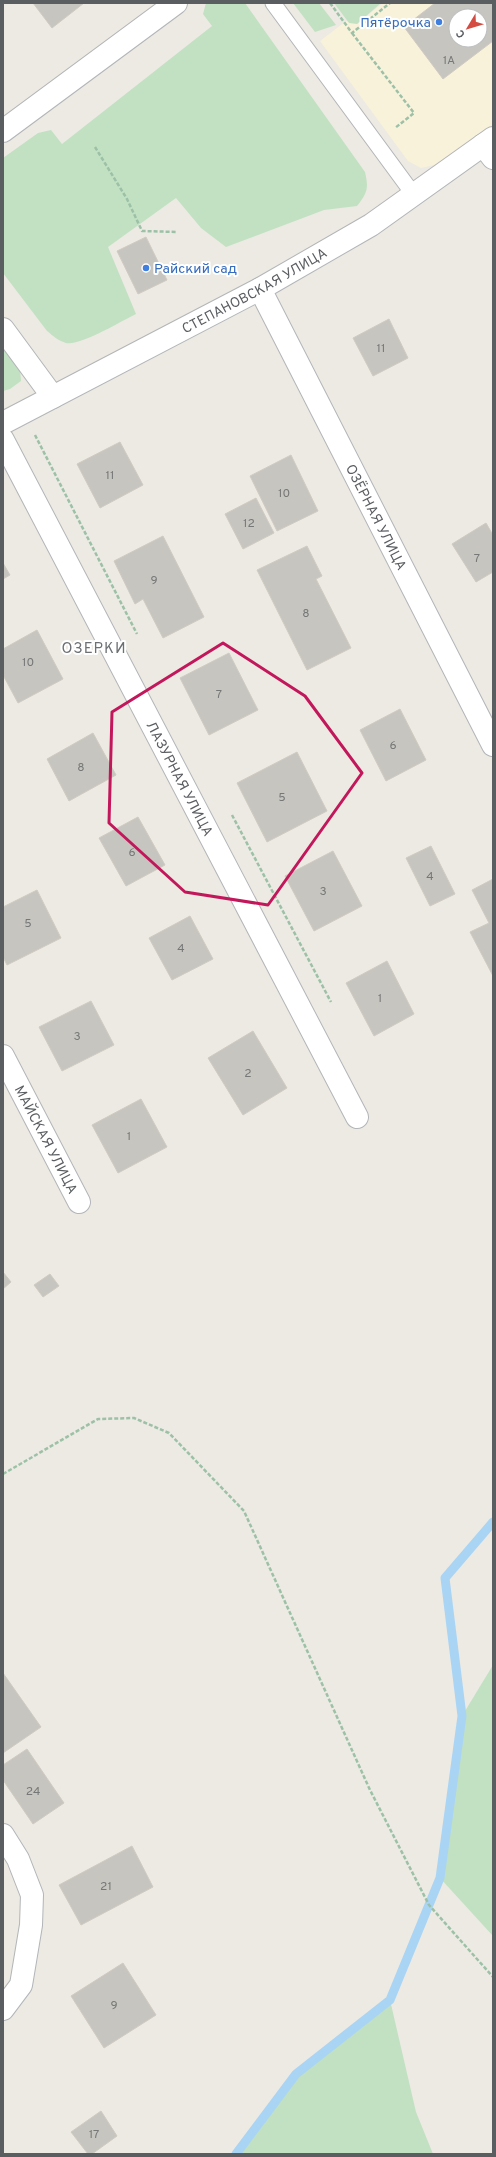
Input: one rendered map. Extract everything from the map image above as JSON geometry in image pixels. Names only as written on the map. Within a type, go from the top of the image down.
[{"type":"street","points":[[3,131],[176,3]]},
{"type":"street","name":"СТЕПАНОВСКАЯ УЛИЦА","points":[[3,423],[260,289],[371,225],[414,195],[490,147]]},
{"type":"street","name":"ОЗЁРНАЯ УЛИЦА","points":[[260,289],[493,745]]},
{"type":"street","points":[[3,329],[53,396]]},
{"type":"street","name":"ЛАЗУРНАЯ УЛИЦА","points":[[3,440],[357,1117]]},
{"type":"street","name":"МАЙСКАЯ УЛИЦА","points":[[3,1056],[79,1202]]},
{"type":"street","points":[[3,1835],[18,1860],[32,1895],[31,1925],[21,1985],[3,2009]]},
{"type":"lane","points":[[273,3],[377,142],[414,195]]},
{"type":"path","points":[[330,3],[414,113],[377,142]]},
{"type":"path","points":[[352,33],[390,3]]},
{"type":"path","points":[[95,147],[127,199],[142,232],[177,232]]},
{"type":"path","points":[[24,412],[140,640]]},
{"type":"path","points":[[231,814],[332,1002]]},
{"type":"path","points":[[3,1474],[98,1419],[134,1418],[169,1433],[244,1511],[370,1790],[429,1905],[493,1978]]},
{"type":"highlighted area","points":[[223,643],[305,696],[362,773],[268,905],[185,892],[109,823],[112,712]]},
{"type":"shaded area","points":[[383,3],[493,3],[493,125],[438,164],[421,168],[408,161],[320,41],[346,21],[357,24]]},
{"type":"green space","points":[[206,3],[245,3],[365,172],[367,187],[365,194],[357,206],[324,210],[226,247],[201,228],[176,198],[108,247],[136,314],[81,341],[73,343],[63,342],[47,331],[3,273],[3,158],[38,133],[51,130],[62,144],[212,26],[203,14]]},
{"type":"green space","points":[[293,3],[319,3],[336,25],[315,32]]},
{"type":"green space","points":[[334,3],[381,3],[357,24],[349,23]]},
{"type":"green space","points":[[3,344],[20,369],[21,381],[10,389],[3,391]]},
{"type":"green space","points":[[493,1665],[493,1936],[440,1878],[462,1716]]},
{"type":"green space","points":[[390,2000],[416,2112],[433,2154],[236,2154],[296,2074]]},
{"type":"building","points":[[33,3],[84,3],[52,28]]},
{"type":"building","points":[[435,3],[493,3],[493,41],[488,45],[488,8],[448,8],[448,48],[484,48],[443,79],[404,27]]},
{"type":"building","points":[[146,237],[167,280],[138,294],[117,251]]},
{"type":"building","points":[[389,319],[408,358],[373,376],[353,338]]},
{"type":"building","points":[[120,442],[143,485],[100,508],[77,464]]},
{"type":"building","points":[[291,455],[318,511],[277,531],[250,476]]},
{"type":"building","points":[[256,498],[274,533],[243,549],[225,514]]},
{"type":"building","points":[[486,523],[493,535],[493,572],[476,582],[452,544]]},
{"type":"building","points":[[163,536],[204,617],[163,638],[143,599],[135,604],[114,561]]},
{"type":"building","points":[[307,546],[322,576],[316,579],[351,648],[307,670],[257,570]]},
{"type":"building","points":[[3,563],[10,575],[3,579]]},
{"type":"building","points":[[37,630],[63,679],[18,703],[3,675],[3,649]]},
{"type":"building","points":[[229,653],[258,710],[209,735],[180,678]]},
{"type":"building","points":[[400,709],[426,760],[386,781],[360,730]]},
{"type":"building","points":[[93,733],[116,775],[69,801],[47,759]]},
{"type":"building","points":[[297,752],[327,811],[267,842],[237,783]]},
{"type":"building","points":[[138,817],[165,865],[126,886],[99,838]]},
{"type":"building","points":[[431,846],[455,894],[430,906],[406,858]]},
{"type":"building","points":[[333,851],[362,906],[314,931],[285,876]]},
{"type":"building","points":[[493,879],[493,976],[470,932],[489,923],[472,890]]},
{"type":"building","points":[[37,890],[61,938],[7,965],[3,957],[3,907]]},
{"type":"building","points":[[190,916],[213,959],[172,980],[149,938]]},
{"type":"building","points":[[387,961],[414,1014],[374,1036],[346,983]]},
{"type":"building","points":[[91,1001],[114,1045],[62,1071],[39,1027]]},
{"type":"building","points":[[253,1031],[287,1088],[243,1115],[208,1058]]},
{"type":"building","points":[[141,1099],[167,1147],[118,1173],[92,1125]]},
{"type":"building","points":[[3,1272],[11,1282],[3,1289]]},
{"type":"building","points":[[50,1274],[59,1286],[43,1297],[34,1285]]},
{"type":"building","points":[[3,1673],[41,1727],[3,1753]]},
{"type":"building","points":[[27,1749],[64,1803],[33,1824],[3,1780],[3,1765]]},
{"type":"building","points":[[132,1846],[153,1887],[81,1925],[59,1885]]},
{"type":"building","points":[[123,1963],[156,2015],[104,2048],[71,1996]]},
{"type":"building","points":[[101,2111],[117,2136],[92,2154],[88,2154],[71,2132]]},
{"type":"waterway","points":[[236,2154],[296,2074],[390,2000],[440,1878],[462,1716],[445,1578],[493,1522]]},
{"type":"place","name":"Пятёрочка","points":[[439,22]]},
{"type":"place","name":"Райский сад","points":[[146,268]]},
{"type":"district","name":"ОЗЕРКИ","points":[[94,648]]}]
